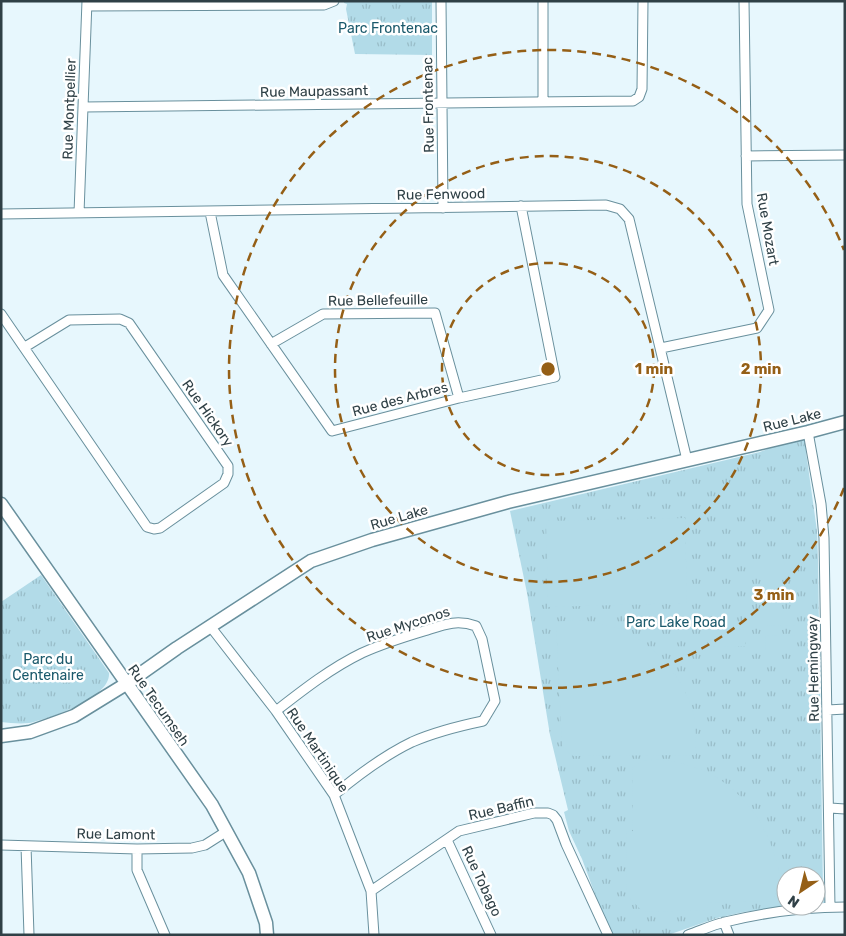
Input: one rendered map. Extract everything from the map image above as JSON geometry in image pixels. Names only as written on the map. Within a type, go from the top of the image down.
[{"type":"street","name":"Rue Montpellier","points":[[79,213],[87,4],[324,5],[334,1]]},
{"type":"street","name":"Rue Frontenac","points":[[441,1],[443,208]]},
{"type":"street","points":[[543,1],[543,101]]},
{"type":"street","name":"Rue Maupassant","points":[[84,107],[633,101],[639,97],[642,89],[643,1]]},
{"type":"street","name":"Rue Mozart","points":[[660,348],[757,328],[769,310],[747,204],[744,1]]},
{"type":"street","points":[[746,156],[845,155]]},
{"type":"street","name":"Rue Fenwood","points":[[1,214],[606,205],[620,209],[629,219],[687,460]]},
{"type":"street","name":"Rue des Arbres","points":[[210,212],[223,275],[332,431],[459,398],[554,377],[521,206]]},
{"type":"street","name":"Rue Bellefeuille","points":[[271,344],[323,314],[435,313],[459,398]]},
{"type":"street","name":"Rue Hickory","points":[[1,314],[147,527],[160,528],[224,483],[228,474],[228,466],[129,323],[120,319],[69,320],[24,347]]},
{"type":"street","name":"Rue Lake","points":[[1,736],[30,732],[74,716],[126,684],[210,626],[311,561],[372,540],[508,502],[845,422]]},
{"type":"street","name":"Rue Hemingway","points":[[808,432],[818,482],[824,532],[830,808],[830,907]]},
{"type":"street","name":"Rue Tecumseh","points":[[1,504],[212,806],[249,872],[266,923],[267,935]]},
{"type":"street","name":"Rue Myconos","points":[[276,711],[319,678],[363,653],[454,622],[464,622],[476,626],[482,638],[495,701],[483,721],[452,728],[412,742],[379,762],[334,795]]},
{"type":"street","name":"Rue Martinique","points":[[210,626],[276,711],[334,795],[371,891],[374,935]]},
{"type":"street","points":[[828,710],[845,709]]},
{"type":"street","points":[[830,808],[845,809]]},
{"type":"street","name":"Rue Baffin","points":[[371,891],[459,831],[534,813],[551,814],[557,820],[566,844],[608,935]]},
{"type":"street","name":"Rue Lamont","points":[[1,845],[137,849],[192,848],[205,845],[227,832]]},
{"type":"street","name":"Rue Tobago","points":[[447,840],[491,935]]},
{"type":"street","points":[[26,846],[29,935]]},
{"type":"street","points":[[137,849],[137,870],[165,935]]},
{"type":"street","points":[[688,935],[724,922],[767,914],[845,907]]},
{"type":"street","points":[[724,922],[729,935]]},
{"type":"green space","name":"Parc Frontenac","points":[[344,1],[432,1],[432,55],[355,54],[346,9],[347,4]]},
{"type":"green space","name":"Parc Lake Road","points":[[808,432],[806,452],[817,531],[818,559],[823,866],[776,866],[776,907],[717,918],[668,935],[610,935],[582,859],[569,831],[564,812],[568,810],[550,735],[527,593],[510,511],[760,452]]},
{"type":"green space","points":[[685,518],[687,603],[548,607],[546,521]]},
{"type":"green space","points":[[765,562],[796,562],[796,577],[765,577]]},
{"type":"green space","name":"Parc du Centenaire","points":[[41,575],[109,673],[107,682],[90,699],[50,717],[29,723],[1,722],[1,602]]},
{"type":"green space","points":[[796,586],[797,601],[765,601],[765,587]]},
{"type":"green space","points":[[765,611],[797,611],[797,625],[765,626]]},
{"type":"green space","points":[[577,620],[622,630],[647,645],[668,665],[690,702],[695,721],[696,755],[573,756],[562,746],[556,622]]},
{"type":"green space","points":[[708,627],[745,627],[745,646],[708,647]]},
{"type":"green space","points":[[797,635],[797,650],[766,650],[765,636]]},
{"type":"green space","points":[[660,759],[698,769],[723,781],[743,799],[759,820],[771,844],[778,866],[776,866],[776,893],[773,901],[708,903],[707,910],[643,912],[627,895],[626,832],[633,831],[632,768],[643,761]]},
{"type":"green space","name":"Parc Lake Road","points":[[826,898],[830,907],[826,906]]}]
